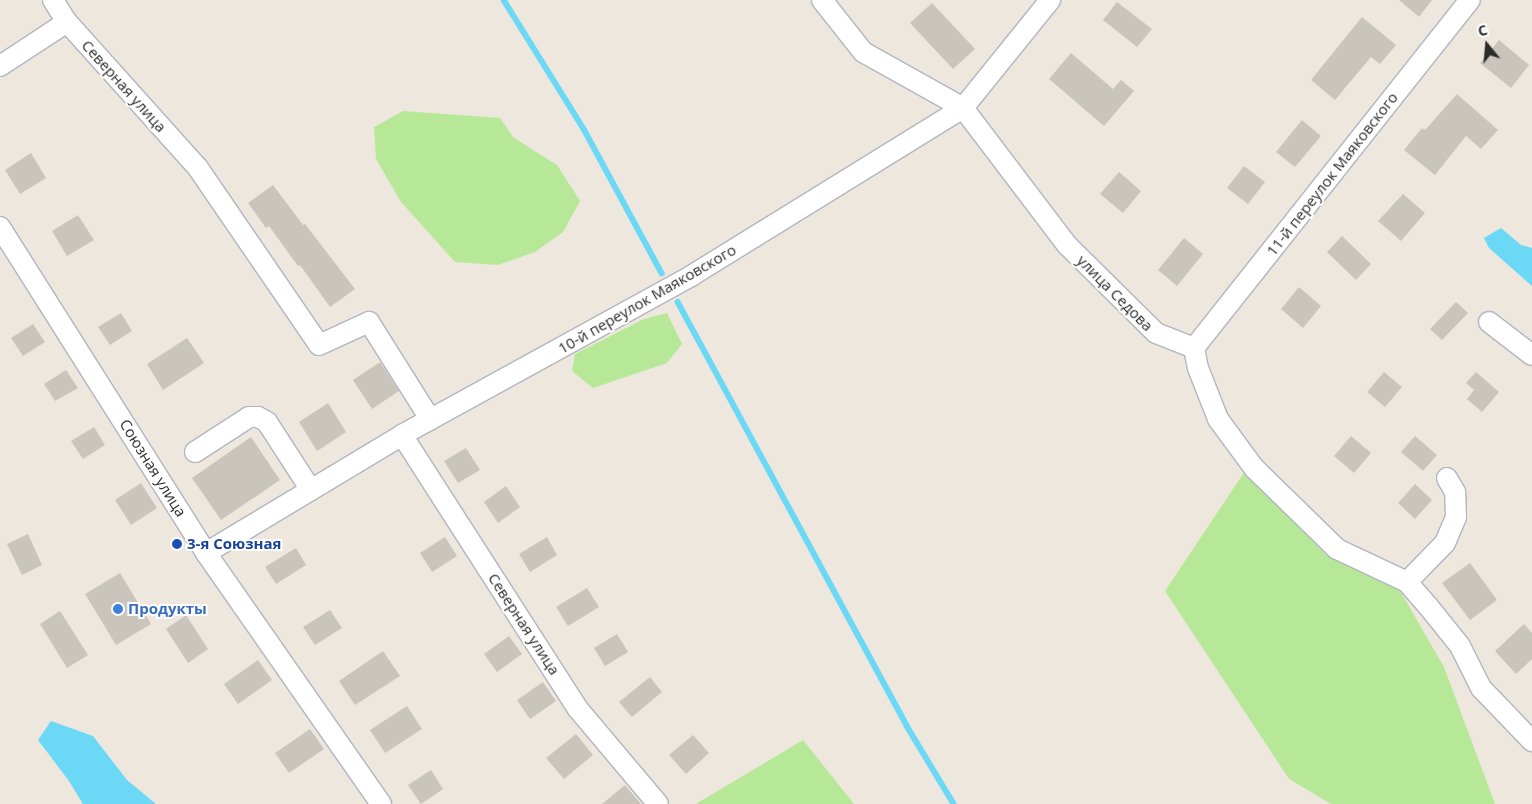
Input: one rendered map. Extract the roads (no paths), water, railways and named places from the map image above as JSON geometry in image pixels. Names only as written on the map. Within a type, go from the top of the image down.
[{"type":"street","name":"Северная улица","points":[[54,0],[67,22],[198,168],[319,345],[369,322],[430,419]]},
{"type":"street","name":"улица Седова","points":[[822,0],[863,52],[963,108],[1067,245],[1156,333],[1194,348]]},
{"type":"street","name":"10-й переулок Маяковского","points":[[206,553],[430,419],[691,276],[963,108],[1050,0]]},
{"type":"street","name":"11-й переулок Маяковского","points":[[1194,348],[1470,0]]},
{"type":"street","points":[[0,66],[67,22]]},
{"type":"street","name":"Союзная улица","points":[[0,227],[206,553],[381,804]]},
{"type":"street","points":[[1489,322],[1532,355]]},
{"type":"street","points":[[1194,348],[1198,368],[1218,419],[1254,468],[1337,549],[1407,582],[1460,646],[1481,688],[1532,741]]},
{"type":"street","points":[[195,452],[249,416],[258,417],[268,422],[311,490]]},
{"type":"street","name":"Северная улица","points":[[402,435],[578,709],[658,804]]},
{"type":"street","points":[[1407,582],[1445,543],[1456,516],[1455,492],[1447,478]]},
{"type":"water","points":[[1501,228],[1521,245],[1532,248],[1532,286],[1489,248],[1484,238]]},
{"type":"water","points":[[51,721],[93,736],[127,780],[156,804],[83,804],[69,781],[38,740]]},
{"type":"waterway","points":[[504,0],[584,129],[662,273]]},
{"type":"waterway","points":[[678,302],[907,726],[954,804]]},
{"type":"place","name":"3-я Союзная","points":[[177,544]]},
{"type":"place","name":"Продукты","points":[[118,609]]}]
